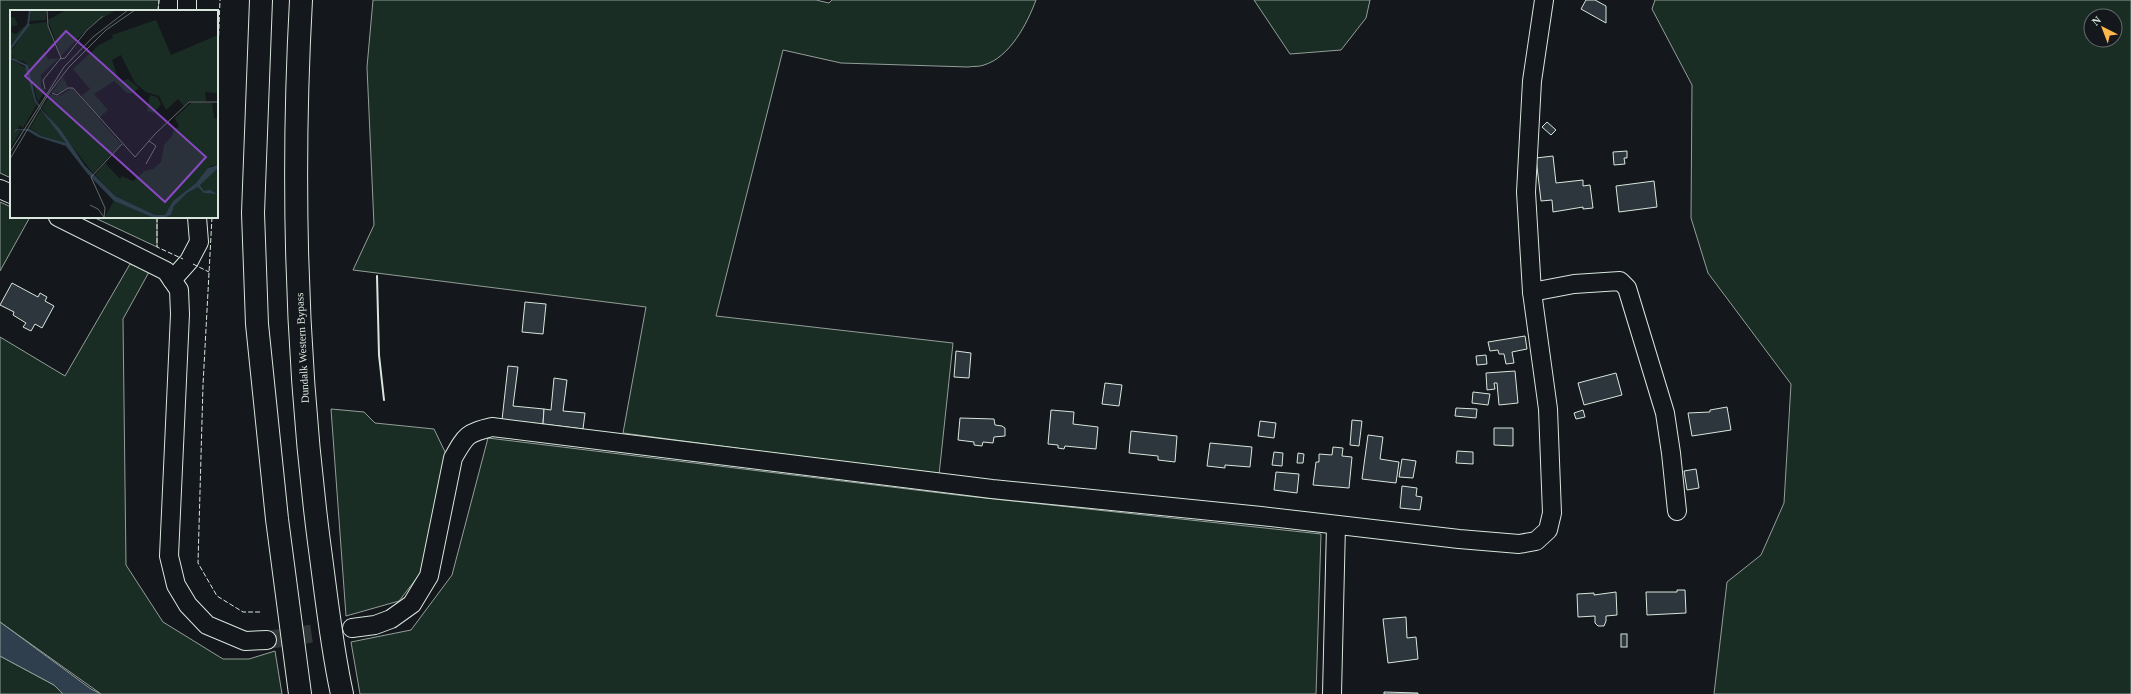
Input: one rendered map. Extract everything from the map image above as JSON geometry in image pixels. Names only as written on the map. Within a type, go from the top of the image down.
[{"type":"highway","points":[[261,0],[253,213],[257,324],[277,519],[300,694]]},
{"type":"highway","name":"Dundalk Western Bypass","points":[[301,0],[295,153],[298,276],[302,344],[308,439],[315,512],[333,652],[342,694]]},
{"type":"street","points":[[352,628],[375,625],[391,619],[412,604],[422,589],[431,569],[453,458],[463,440],[472,432],[492,427],[992,489],[1519,544],[1536,541],[1548,530],[1552,513],[1548,409],[1532,292],[1526,192],[1532,81],[1544,0]]},
{"type":"street","points":[[0,189],[10,194]]},
{"type":"street","points":[[60,218],[154,264],[166,271],[175,285],[180,322],[169,556],[176,585],[188,605],[207,625],[245,641],[267,640]]},
{"type":"street","points":[[175,285],[199,242],[197,218]]},
{"type":"street","points":[[1532,292],[1574,284],[1620,281],[1627,288],[1665,413],[1672,454],[1677,512]]},
{"type":"street","points":[[1332,694],[1336,525]]},
{"type":"green space","points":[[0,0],[159,0],[158,10],[10,10],[10,178],[0,173]]},
{"type":"green space","points":[[373,0],[816,0],[829,3],[832,0],[1036,0],[1028,19],[1010,47],[993,61],[980,66],[968,67],[841,63],[783,50],[716,316],[953,343],[939,475],[623,433],[646,307],[353,270],[374,225],[367,67]]},
{"type":"green space","points":[[1254,0],[1370,0],[1366,18],[1341,50],[1290,54]]},
{"type":"green space","points":[[1655,0],[2131,0],[2131,694],[1714,694],[1727,582],[1761,555],[1784,503],[1791,384],[1708,273],[1691,218],[1692,85],[1652,9]]},
{"type":"green space","points":[[0,202],[10,207],[10,218],[29,218],[0,271]]},
{"type":"green space","points":[[95,218],[157,218],[157,247]]},
{"type":"green space","points":[[130,264],[149,272],[123,319],[126,565],[163,622],[223,659],[249,659],[275,651],[282,694],[101,694],[0,622],[0,337],[65,376]]},
{"type":"green space","points":[[331,409],[364,412],[375,423],[434,429],[447,456],[420,574],[399,601],[346,616]]},
{"type":"green space","points":[[488,438],[957,495],[1321,534],[1316,694],[360,694],[351,642],[411,630],[452,575]]},
{"type":"green space","points":[[0,656],[54,685],[63,694],[0,694]]},
{"type":"water","points":[[0,622],[91,689],[101,694],[63,694],[54,685],[0,656]]},
{"type":"building","points":[[1586,0],[1595,0],[1606,6],[1606,23],[1581,9]]},
{"type":"building","points":[[1547,122],[1556,130],[1551,135],[1542,127]]},
{"type":"building","points":[[1627,151],[1627,158],[1624,158],[1625,164],[1614,165],[1613,152]]},
{"type":"building","points":[[1553,156],[1556,183],[1583,180],[1583,186],[1590,185],[1593,208],[1583,209],[1583,207],[1553,212],[1552,200],[1541,201],[1536,158]]},
{"type":"building","points":[[1654,181],[1657,207],[1619,212],[1616,186]]},
{"type":"building","points":[[12,283],[38,297],[40,293],[47,297],[45,301],[54,306],[42,328],[35,324],[31,331],[23,327],[26,323],[13,315],[14,312],[0,305]]},
{"type":"building","points":[[525,302],[546,304],[543,334],[522,332]]},
{"type":"building","points":[[1525,336],[1527,349],[1512,352],[1514,363],[1506,364],[1504,354],[1499,354],[1498,350],[1490,351],[1488,342]]},
{"type":"building","points":[[956,351],[971,353],[969,378],[954,377]]},
{"type":"building","points":[[1486,355],[1487,364],[1477,365],[1476,356]]},
{"type":"building","points":[[508,366],[518,367],[513,406],[544,409],[543,424],[502,420]]},
{"type":"building","points":[[1515,371],[1518,403],[1499,405],[1497,383],[1494,383],[1495,389],[1487,390],[1486,373]]},
{"type":"building","points":[[1616,373],[1622,395],[1584,405],[1578,383]]},
{"type":"building","points":[[554,378],[567,380],[563,411],[585,413],[583,429],[543,424],[544,409],[551,410]]},
{"type":"building","points":[[1105,383],[1122,385],[1119,406],[1102,404]]},
{"type":"building","points":[[1473,392],[1490,394],[1488,405],[1472,403]]},
{"type":"building","points":[[1727,407],[1731,430],[1692,436],[1688,413],[1710,412],[1710,410]]},
{"type":"building","points":[[1456,408],[1477,409],[1476,418],[1455,416]]},
{"type":"building","points":[[1051,410],[1074,412],[1073,424],[1098,427],[1096,449],[1065,446],[1064,449],[1058,448],[1058,445],[1048,444]]},
{"type":"building","points":[[1583,410],[1585,417],[1576,419],[1574,413]]},
{"type":"building","points":[[960,418],[994,419],[995,425],[1005,428],[1005,436],[994,437],[993,443],[983,442],[982,446],[974,445],[974,442],[958,440]]},
{"type":"building","points":[[1352,420],[1362,421],[1359,446],[1350,445]]},
{"type":"building","points":[[1260,421],[1276,423],[1274,438],[1258,436]]},
{"type":"building","points":[[1494,428],[1513,428],[1513,446],[1494,445]]},
{"type":"building","points":[[1131,431],[1177,436],[1175,462],[1158,460],[1158,456],[1129,453]]},
{"type":"building","points":[[1368,435],[1383,437],[1380,459],[1399,462],[1396,483],[1362,479]]},
{"type":"building","points":[[1210,443],[1252,447],[1250,467],[1225,465],[1225,468],[1207,466]]},
{"type":"building","points":[[1333,447],[1343,448],[1342,456],[1352,457],[1349,488],[1313,485],[1316,462],[1319,462],[1319,454],[1332,455]]},
{"type":"building","points":[[1457,451],[1473,452],[1473,464],[1456,463]]},
{"type":"building","points":[[1274,452],[1283,453],[1282,466],[1272,465]]},
{"type":"building","points":[[1298,453],[1304,454],[1303,463],[1297,463]]},
{"type":"building","points":[[1402,459],[1416,461],[1413,478],[1399,477]]},
{"type":"building","points":[[1696,469],[1699,488],[1687,490],[1684,471]]},
{"type":"building","points":[[1276,472],[1299,474],[1297,493],[1274,490]]},
{"type":"building","points":[[1402,486],[1417,488],[1416,496],[1422,497],[1420,510],[1400,508]]},
{"type":"building","points":[[1677,590],[1685,590],[1686,613],[1647,615],[1646,592],[1677,592]]},
{"type":"building","points":[[1616,592],[1617,615],[1606,616],[1604,626],[1598,626],[1595,623],[1595,616],[1578,617],[1577,594],[1594,593],[1594,595]]},
{"type":"building","points":[[1406,617],[1407,638],[1416,637],[1418,659],[1388,663],[1383,619]]},
{"type":"building","points":[[1621,634],[1627,634],[1627,647],[1621,647]]},
{"type":"building","points":[[1384,692],[1418,693],[1418,694],[1384,694]]},
{"type":"tunnel","points":[[267,640],[352,628]]},
{"type":"fence","points":[[158,10],[159,0]]},
{"type":"fence","points":[[218,52],[220,0]]},
{"type":"fence","points":[[157,218],[157,247],[183,259]]},
{"type":"fence","points":[[212,218],[203,385],[198,563],[217,596],[243,612],[261,612]]},
{"type":"fence","points":[[193,264],[209,272]]},
{"type":"wall","points":[[377,276],[379,355],[384,400]]}]
